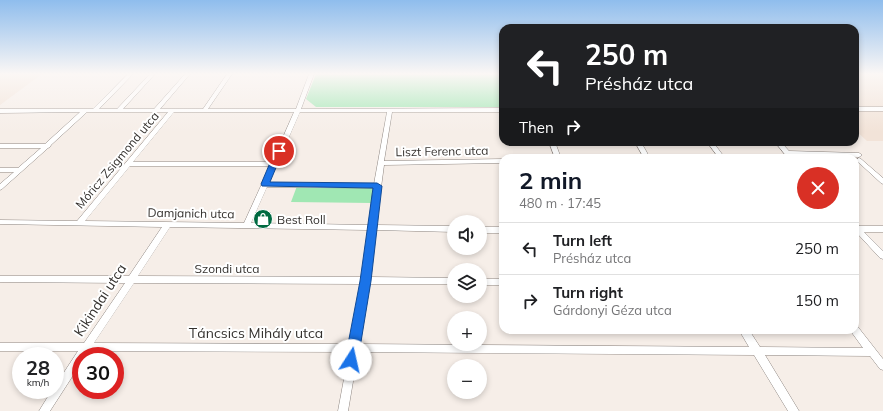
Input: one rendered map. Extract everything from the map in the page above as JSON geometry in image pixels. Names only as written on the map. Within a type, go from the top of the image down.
[{"type":"street","points":[[94,111],[112,93]]},
{"type":"street","points":[[118,110],[134,93]]},
{"type":"street","points":[[155,111],[171,93]]},
{"type":"street","points":[[204,111],[217,93]]},
{"type":"street","points":[[246,226],[305,93]]},
{"type":"street","points":[[859,109],[883,109]]},
{"type":"street","points":[[343,411],[366,281],[377,186],[390,110]]},
{"type":"street","points":[[0,111],[499,110]]},
{"type":"street","points":[[0,188],[85,111]]},
{"type":"street","name":"Móricz Zsigmond utca","points":[[78,223],[172,111]]},
{"type":"street","points":[[0,146],[48,146]]},
{"type":"street","points":[[781,146],[786,153],[801,154]]},
{"type":"street","points":[[859,158],[883,182]]},
{"type":"street","name":"Liszt Ferenc utca","points":[[381,163],[499,161]]},
{"type":"street","points":[[127,164],[274,164]]},
{"type":"street","points":[[0,170],[20,170]]},
{"type":"street","points":[[265,184],[377,186]]},
{"type":"street","name":"Damjanich utca","points":[[0,222],[447,229]]},
{"type":"street","name":"Kikindai utca","points":[[86,347],[168,224]]},
{"type":"street","points":[[859,228],[883,229]]},
{"type":"street","points":[[487,230],[499,230]]},
{"type":"street","points":[[859,230],[883,256]]},
{"type":"street","name":"Szondi utca","points":[[0,279],[447,281]]},
{"type":"street","points":[[487,282],[499,282]]},
{"type":"street","points":[[746,334],[794,411]]},
{"type":"street","points":[[858,334],[883,366]]},
{"type":"street","name":"Táncsics Mihály utca","points":[[0,347],[72,347]]},
{"type":"street","name":"Táncsics Mihály utca","points":[[124,347],[872,352]]},
{"type":"street","name":"Kikindai utca","points":[[44,411],[72,368]]},
{"type":"shaded area","points":[[0,93],[16,93],[0,105]]},
{"type":"shaded area","points":[[859,93],[883,93],[883,141],[867,141],[859,134]]},
{"type":"green space","points":[[308,93],[499,93],[499,107],[316,107],[306,99]]},
{"type":"green space","points":[[297,186],[375,186],[372,203],[291,202]]},
{"type":"place","name":"Best Roll","points":[[263,219]]},
{"type":"route","points":[[279,151],[265,184],[377,186],[366,281],[351,360]]}]
